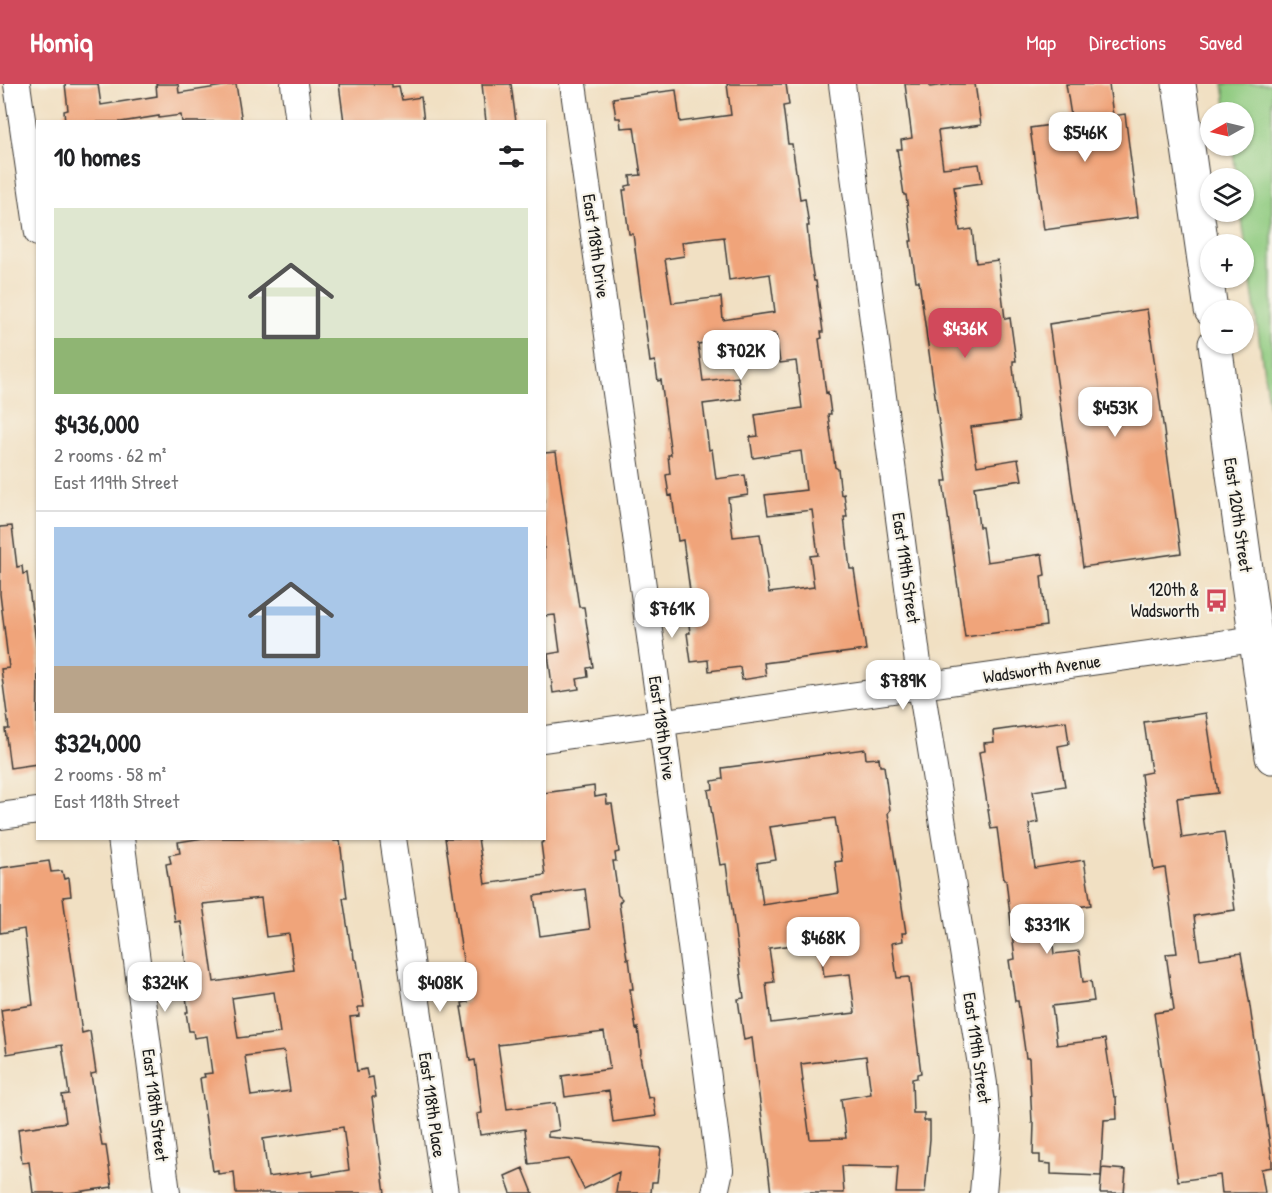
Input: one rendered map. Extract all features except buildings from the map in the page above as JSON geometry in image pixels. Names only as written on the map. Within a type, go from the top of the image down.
[{"type":"street","points":[[17,84],[10,113],[36,224]]},
{"type":"street","points":[[294,84],[299,120]]},
{"type":"street","name":"East 118th Drive","points":[[573,84],[662,723],[720,1170],[714,1193]]},
{"type":"street","name":"East 119th Street","points":[[842,84],[921,686],[984,1084],[988,1136],[983,1193]]},
{"type":"street","points":[[1179,84],[1209,300]]},
{"type":"street","name":"East 120th Street","points":[[1216,354],[1272,757]]},
{"type":"street","name":"Wadsworth Avenue","points":[[546,740],[1255,639]]},
{"type":"street","points":[[0,816],[36,811]]},
{"type":"street","name":"East 118th Street","points":[[121,840],[167,1193]]},
{"type":"street","name":"East 118th Place","points":[[393,840],[445,1193]]},
{"type":"green space","points":[[1223,84],[1272,84],[1272,429],[1252,288],[1254,288],[1254,234],[1244,234],[1242,222],[1254,222],[1254,168],[1235,168],[1234,156],[1254,156],[1254,102],[1226,102]]},
{"type":"place","name":"120th & Wadsworth","points":[[1217,600]]}]
